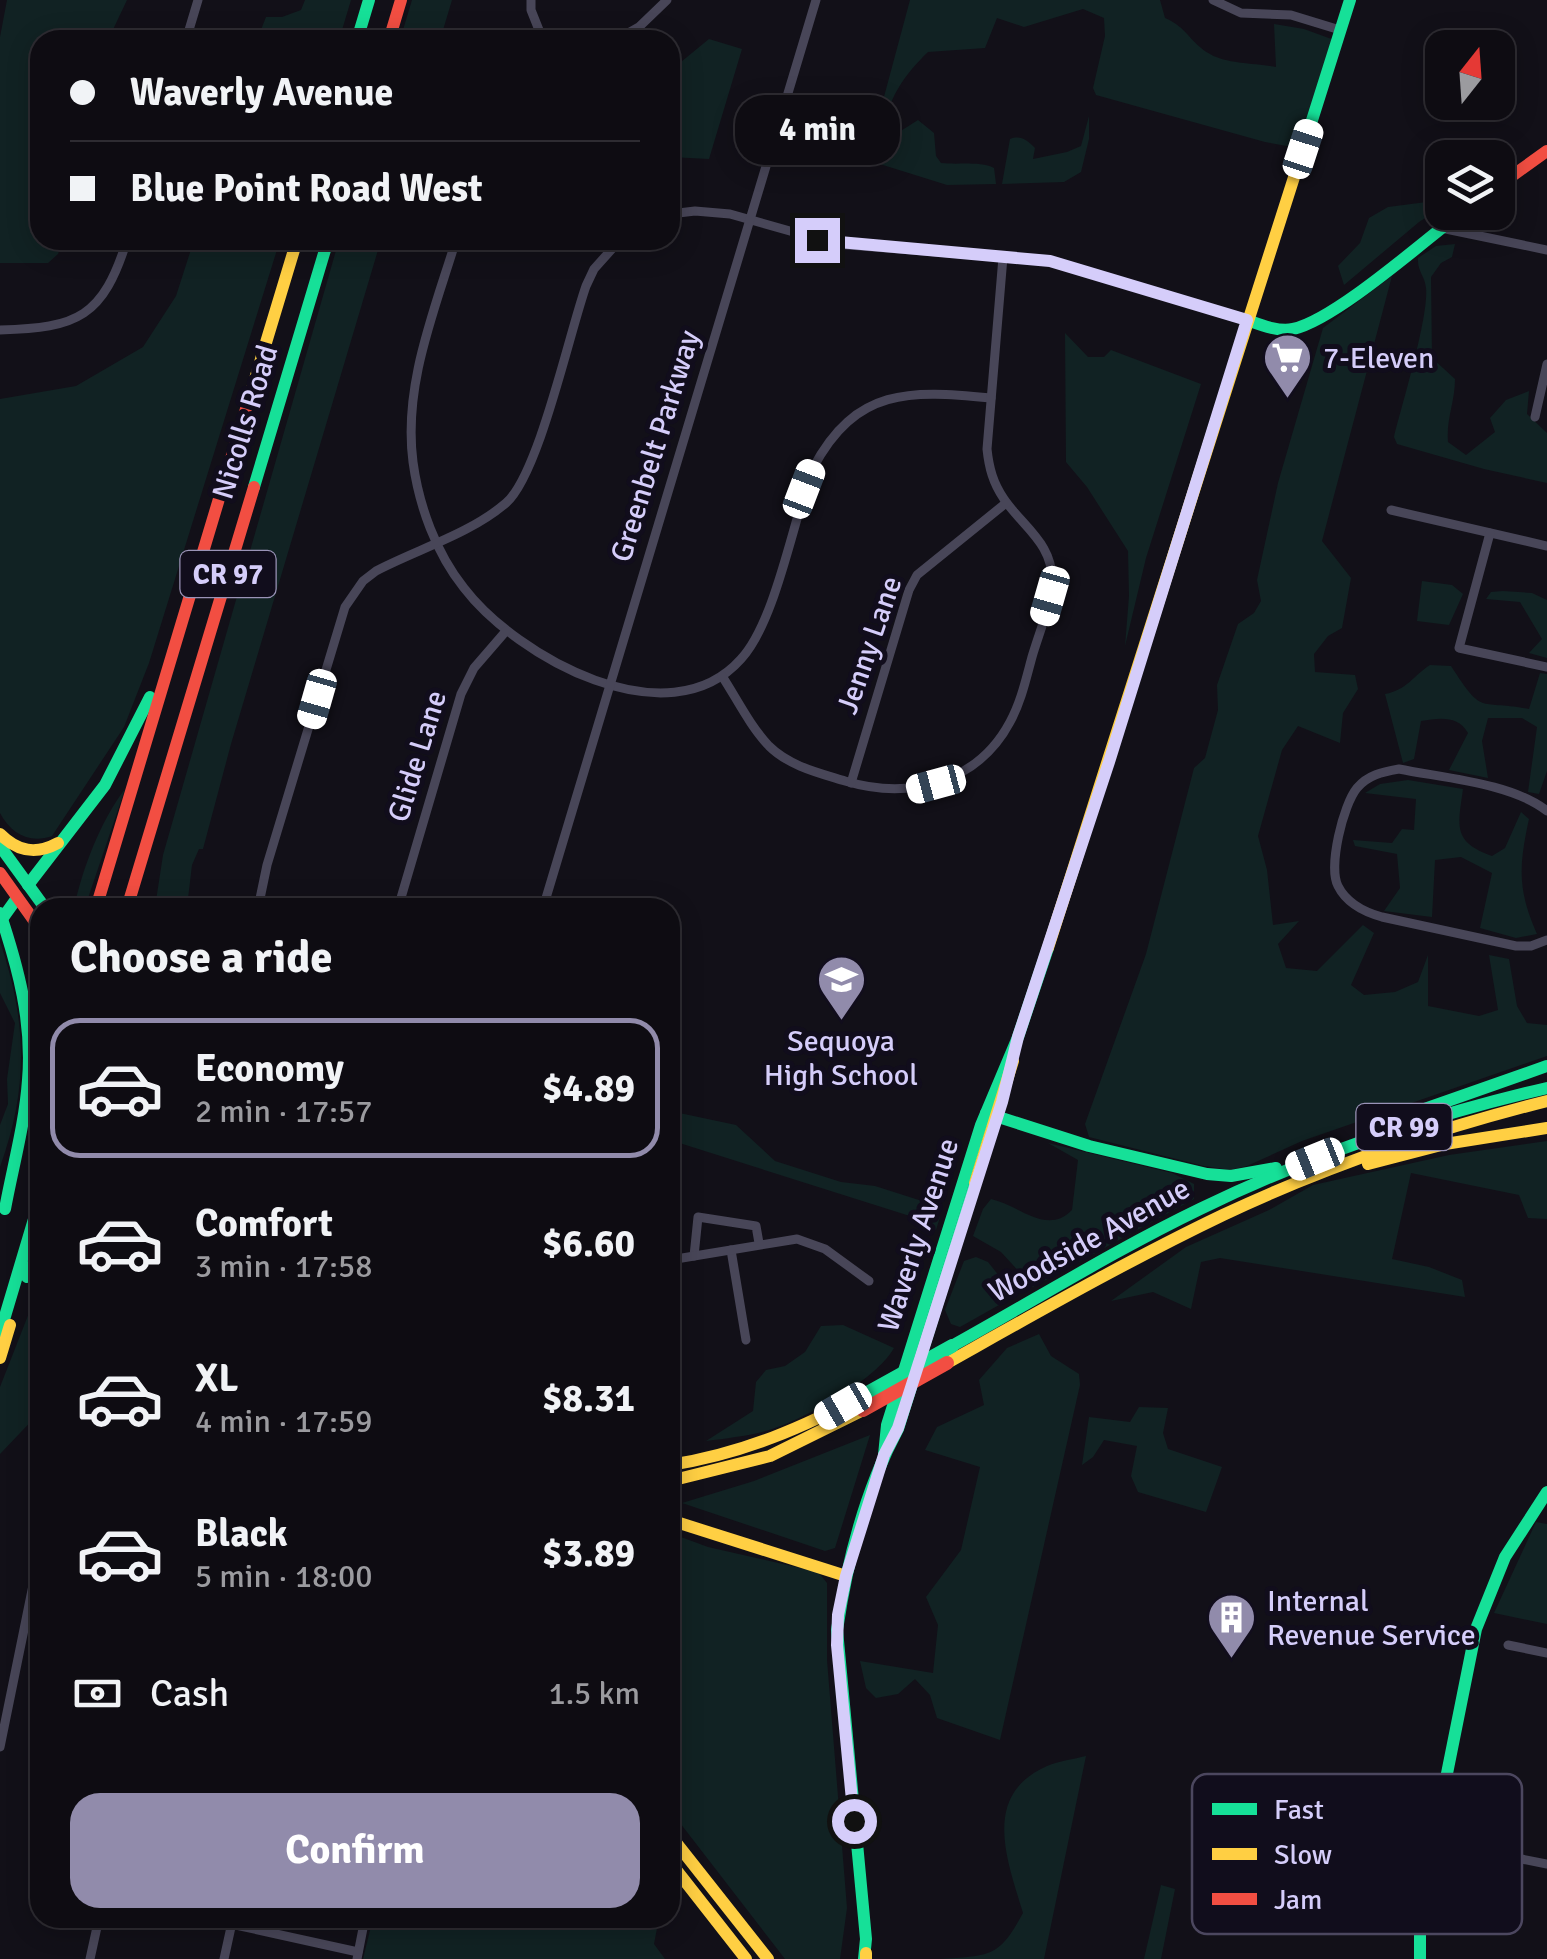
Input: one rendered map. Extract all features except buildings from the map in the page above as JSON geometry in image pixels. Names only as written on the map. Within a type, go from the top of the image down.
[{"type":"main road","points":[[360,30],[369,0]]},
{"type":"main road","points":[[391,30],[400,0]]},
{"type":"main road","name":"Waverly Avenue","points":[[865,1957],[837,1645],[846,1576],[884,1455],[898,1428],[992,1115],[1109,762],[1350,0]]},
{"type":"main road","points":[[1515,174],[1547,150]]},
{"type":"main road","points":[[1247,320],[1278,329],[1296,328],[1327,312],[1438,230]]},
{"type":"main road","name":"Nicolls Road","points":[[99,898],[294,250]]},
{"type":"main road","name":"Nicolls Road","points":[[131,898],[325,250]]},
{"type":"main road","points":[[5,1209],[26,1098],[30,1047],[24,998],[1,916],[105,785],[136,729],[170,639],[188,604]]},
{"type":"main road","points":[[143,898],[166,780]]},
{"type":"main road","points":[[0,834],[16,848],[30,852],[42,852],[66,838]]},
{"type":"main road","points":[[0,846],[37,898]]},
{"type":"main road","points":[[0,873],[30,916]]},
{"type":"main road","points":[[1359,1142],[1399,1118],[1547,1066]]},
{"type":"main road","name":"Woodside Avenue","points":[[680,1478],[770,1456],[800,1444],[947,1363],[1201,1208],[1359,1142],[1448,1112],[1547,1088]]},
{"type":"main road","name":"Woodside Avenue","points":[[1043,1303],[1309,1178],[1397,1144],[1547,1101]]},
{"type":"main road","points":[[992,1115],[1111,1152],[1216,1176],[1249,1174],[1315,1159]]},
{"type":"main road","points":[[0,1226],[30,1127]]},
{"type":"main road","points":[[1309,1178],[1445,1144],[1547,1128]]},
{"type":"main road","points":[[0,1334],[30,1233]]},
{"type":"main road","points":[[0,1358],[30,1272]]},
{"type":"main road","name":"Woodside Avenue","points":[[680,1463],[731,1455],[818,1421],[952,1346],[1026,1313]]},
{"type":"main road","points":[[1446,1774],[1482,1609],[1512,1544],[1547,1492]]},
{"type":"main road","points":[[680,1523],[846,1576]]},
{"type":"main road","points":[[680,1847],[768,1959]]},
{"type":"main road","points":[[680,1875],[746,1959]]},
{"type":"street","points":[[189,30],[198,0]]},
{"type":"street","points":[[531,0],[539,30]]},
{"type":"street","points":[[634,30],[667,0]]},
{"type":"street","name":"Greenbelt Parkway","points":[[546,898],[816,0]]},
{"type":"street","points":[[1212,0],[1241,13],[1291,14],[1340,30]]},
{"type":"street","points":[[680,214],[715,212],[750,218],[836,244],[1050,261],[1247,320]]},
{"type":"street","points":[[1451,230],[1547,250]]},
{"type":"street","points":[[0,330],[43,328],[79,317],[108,288],[123,250]]},
{"type":"street","points":[[453,250],[419,362],[410,424],[419,491],[436,542],[464,589],[506,631],[557,664],[610,683],[672,694],[704,686],[739,662],[762,628],[812,468],[840,427],[870,406],[918,392],[991,398]]},
{"type":"street","points":[[260,898],[345,607],[363,581],[376,571],[487,518],[511,499],[530,469],[586,286],[594,269],[611,250]]},
{"type":"street","points":[[722,676],[753,726],[780,756],[851,783],[897,790],[936,784],[964,772],[982,758],[1010,722],[1040,632],[1052,578],[1043,545],[1035,531],[1006,503],[989,467],[1003,257]]},
{"type":"street","points":[[1534,417],[1547,364]]},
{"type":"street","name":"Jenny Lane","points":[[851,783],[909,590],[929,562],[1006,503]]},
{"type":"street","points":[[1392,510],[1547,546]]},
{"type":"street","points":[[1490,533],[1459,648],[1547,667]]},
{"type":"street","name":"Glide Lane","points":[[401,898],[461,694],[474,668],[506,631]]},
{"type":"street","points":[[1547,811],[1522,796],[1399,769],[1374,774],[1348,802],[1334,872],[1345,896],[1360,910],[1382,918],[1516,946],[1547,940]]},
{"type":"street","points":[[694,1256],[698,1217],[756,1226],[758,1244]]},
{"type":"street","points":[[680,1258],[797,1240],[812,1242],[868,1281]]},
{"type":"street","points":[[731,1250],[746,1340]]},
{"type":"street","points":[[0,1747],[30,1600]]},
{"type":"street","points":[[1508,1645],[1547,1653]]},
{"type":"street","points":[[1522,1859],[1547,1864]]},
{"type":"street","points":[[90,1959],[97,1928]]},
{"type":"street","points":[[224,1959],[231,1928]]},
{"type":"street","points":[[257,1928],[358,1956],[363,1928]]},
{"type":"shaded area","points":[[7,0],[127,0],[113,30],[30,30],[30,250],[59,250],[48,263],[0,263],[0,37]]},
{"type":"shaded area","points":[[305,0],[351,0],[342,30],[261,30],[266,17],[282,17],[301,10]]},
{"type":"shaded area","points":[[412,0],[452,0],[443,30],[403,30]]},
{"type":"shaded area","points":[[910,0],[1160,0],[1165,18],[1210,54],[1276,67],[1274,24],[1337,41],[1303,149],[1096,95],[1093,88],[1105,36],[1104,18],[1083,9],[1024,27],[997,18],[985,48],[928,52],[903,81],[887,115],[885,141],[918,120],[934,133],[936,156],[941,163],[994,168],[996,184],[947,185],[867,160]]},
{"type":"shaded area","points":[[709,39],[742,49],[709,159],[680,158],[680,63]]},
{"type":"shaded area","points":[[1089,116],[1089,139],[1081,172],[1064,182],[1002,184],[1010,139],[1021,138],[1035,148],[1033,159],[1067,152],[1081,146]]},
{"type":"shaded area","points":[[1425,202],[1425,218],[1344,285],[1338,266],[1360,243],[1369,218],[1388,207]]},
{"type":"shaded area","points":[[1455,244],[1452,257],[1441,263],[1431,277],[1432,358],[1455,379],[1448,442],[1466,455],[1495,432],[1490,418],[1506,400],[1529,391],[1527,414],[1547,433],[1547,483],[1397,444],[1394,437],[1426,301],[1418,258],[1436,246]]},
{"type":"shaded area","points":[[191,250],[277,250],[149,663],[124,727],[52,836],[29,838],[15,832],[0,813],[0,399],[76,386],[143,347],[176,296]]},
{"type":"shaded area","points":[[336,250],[378,250],[203,849],[199,849],[192,865],[188,898],[156,898],[163,855]]},
{"type":"shaded area","points":[[1392,276],[1322,541],[1351,578],[1342,628],[1328,636],[1314,654],[1315,672],[1355,675],[1358,689],[1343,713],[1340,743],[1298,726],[1282,750],[1258,836],[1267,870],[1273,925],[1299,921],[1278,944],[1286,968],[1317,971],[1363,925],[1374,933],[1351,985],[1364,995],[1395,992],[1418,982],[1428,955],[1428,1006],[1479,1016],[1498,1010],[1489,955],[1509,959],[1517,1006],[1527,1023],[1547,1025],[1547,1056],[1230,1170],[1089,1137],[1085,1124],[1146,954],[1194,768],[1205,758],[1218,710],[1217,685],[1238,624],[1254,613],[1261,601],[1257,580],[1278,483],[1323,328]]},
{"type":"shaded area","points":[[1065,333],[1088,357],[1104,357],[1111,350],[1201,384],[1146,558],[1125,646],[1128,551],[1066,462]]},
{"type":"shaded area","points":[[1422,581],[1452,585],[1463,594],[1449,625],[1417,621]]},
{"type":"shaded area","points":[[1491,592],[1532,593],[1547,600],[1547,658],[1529,653],[1542,639],[1520,602],[1486,599]]},
{"type":"shaded area","points":[[1430,665],[1451,666],[1470,693],[1483,703],[1529,709],[1540,673],[1547,674],[1547,771],[1539,794],[1528,792],[1537,727],[1522,718],[1488,718],[1482,741],[1488,778],[1449,770],[1468,733],[1459,723],[1448,719],[1421,721],[1414,759],[1403,763],[1385,694],[1404,686]]},
{"type":"shaded area","points":[[1408,780],[1463,789],[1459,823],[1464,838],[1492,856],[1505,848],[1521,812],[1529,819],[1522,877],[1526,904],[1537,934],[1516,938],[1480,928],[1492,873],[1461,857],[1435,860],[1432,917],[1384,911],[1400,888],[1397,854],[1355,846],[1353,840],[1392,843],[1402,829],[1414,830],[1416,799],[1365,793],[1380,784]]},
{"type":"shaded area","points":[[125,789],[88,898],[77,898],[82,877],[108,815]]},
{"type":"shaded area","points":[[0,942],[15,999],[21,1054],[16,1109],[0,1167],[0,1125],[8,1104],[7,1079],[15,1023],[0,993]]},
{"type":"shaded area","points":[[680,1113],[736,1125],[775,1161],[922,1201],[940,1217],[936,1230],[913,1217],[680,1143]]},
{"type":"shaded area","points":[[1547,1141],[1547,1219],[1528,1218],[1519,1195],[1411,1173],[1392,1259],[1462,1280],[1465,1297],[1220,1258],[1201,1262],[1191,1309],[1153,1292],[1111,1301],[1186,1247],[1269,1210],[1313,1185],[1449,1155]]},
{"type":"shaded area","points":[[1048,1143],[1172,1173],[1194,1184],[1194,1199],[1033,1287],[1001,1252],[973,1236],[991,1199],[1043,1220],[1062,1217],[1072,1210],[1078,1160]]},
{"type":"shaded area","points":[[976,1257],[988,1262],[1015,1296],[960,1327],[951,1324],[945,1310],[964,1261]]},
{"type":"shaded area","points":[[30,1310],[30,1422],[0,1454],[0,1387]]},
{"type":"shaded area","points":[[843,1325],[894,1348],[856,1385],[801,1417],[761,1432],[706,1441],[753,1411],[756,1382],[766,1370],[785,1366],[805,1352],[821,1326]]},
{"type":"shaded area","points":[[1039,1334],[1051,1356],[1079,1374],[1080,1385],[1000,1740],[937,1718],[930,1695],[915,1679],[898,1694],[876,1698],[866,1688],[860,1661],[933,1673],[938,1625],[926,1597],[961,1550],[980,1467],[925,1450],[937,1427],[984,1405],[979,1380],[1007,1348]]},
{"type":"shaded area","points":[[1139,1407],[1168,1408],[1163,1433],[1168,1449],[1222,1467],[1206,1512],[1138,1492],[1131,1476],[1137,1446],[1104,1440],[1082,1465],[1089,1417],[1130,1422]]},
{"type":"shaded area","points":[[870,1435],[835,1548],[825,1551],[682,1503],[754,1481]]},
{"type":"shaded area","points":[[1536,1522],[1547,1524],[1547,1624],[1494,1613]]},
{"type":"shaded area","points":[[680,1537],[708,1547],[818,1572],[827,1583],[827,1660],[847,1908],[840,1959],[785,1959],[680,1823]]},
{"type":"shaded area","points":[[1086,1756],[1044,1959],[940,1959],[982,1955],[1007,1939],[1023,1913],[1004,1830],[1013,1794],[1026,1778],[1047,1766]]},
{"type":"shaded area","points":[[1161,1885],[1175,1889],[1161,1959],[1144,1959]]},
{"type":"shaded area","points":[[371,1928],[657,1928],[654,1944],[665,1959],[363,1959]]},
{"type":"traffic: fast","points":[[360,30],[369,0]]},
{"type":"traffic: fast","points":[[1296,171],[1350,0]]},
{"type":"traffic: fast","points":[[1247,320],[1281,330],[1311,323],[1355,295],[1439,230]]},
{"type":"traffic: fast","points":[[254,487],[325,250]]},
{"type":"traffic: fast","points":[[28,885],[105,785],[150,697]]},
{"type":"traffic: fast","points":[[0,846],[38,898]]},
{"type":"traffic: fast","points":[[2,919],[17,898]]},
{"type":"traffic: fast","points":[[0,913],[23,995],[29,1058],[24,1112],[5,1209]]},
{"type":"traffic: fast","points":[[884,1455],[887,1425],[981,1125],[1018,1037],[1048,948]]},
{"type":"traffic: fast","points":[[1384,1127],[1399,1118],[1547,1066]]},
{"type":"traffic: fast","points":[[952,1346],[1137,1241],[1242,1189],[1370,1139],[1547,1088]]},
{"type":"traffic: fast","points":[[986,1113],[1089,1146],[1207,1174],[1231,1176],[1276,1168]]},
{"type":"traffic: fast","points":[[864,1959],[866,1939],[837,1630],[859,1527],[898,1429],[975,1183]]},
{"type":"traffic: fast","points":[[0,1333],[30,1232]]},
{"type":"traffic: fast","points":[[27,1277],[30,1270]]},
{"type":"traffic: fast","points":[[869,1392],[952,1346]]},
{"type":"traffic: fast","points":[[1447,1774],[1476,1629],[1505,1557],[1547,1492]]},
{"type":"traffic: fast","points":[[1420,1934],[1420,1959]]},
{"type":"traffic: slow","points":[[1048,948],[1296,171]]},
{"type":"traffic: slow","points":[[252,389],[294,250]]},
{"type":"traffic: slow","points":[[0,834],[28,850],[58,843]]},
{"type":"traffic: slow","points":[[975,1183],[1013,1061]]},
{"type":"traffic: slow","points":[[947,1363],[1118,1268],[1262,1197],[1382,1150],[1547,1101]]},
{"type":"traffic: slow","points":[[1368,1164],[1445,1144],[1547,1128]]},
{"type":"traffic: slow","points":[[0,1358],[10,1325]]},
{"type":"traffic: slow","points":[[680,1463],[772,1438],[869,1392]]},
{"type":"traffic: slow","points":[[680,1478],[770,1456],[863,1410]]},
{"type":"traffic: slow","points":[[680,1523],[846,1576]]},
{"type":"traffic: slow","points":[[680,1848],[768,1959]]},
{"type":"traffic: slow","points":[[680,1875],[746,1959]]},
{"type":"traffic: slow","points":[[866,1953],[866,1959]]},
{"type":"traffic: jam","points":[[392,30],[401,0]]},
{"type":"traffic: jam","points":[[1515,174],[1547,151]]},
{"type":"traffic: jam","points":[[99,898],[252,389]]},
{"type":"traffic: jam","points":[[130,898],[254,487]]},
{"type":"traffic: jam","points":[[0,873],[30,915]]},
{"type":"traffic: jam","points":[[863,1410],[947,1363]]},
{"type":"place","name":"7-Eleven","points":[[1288,400]]},
{"type":"place","name":"Sequoya High School","points":[[841,1022]]},
{"type":"place","name":"Internal Revenue Service","points":[[1232,1660]]},
{"type":"route","points":[[817,240],[1050,261],[1247,320],[1109,762],[1018,1037],[1002,1102],[916,1372],[898,1428],[884,1455],[846,1576],[837,1645],[854,1821]]}]
